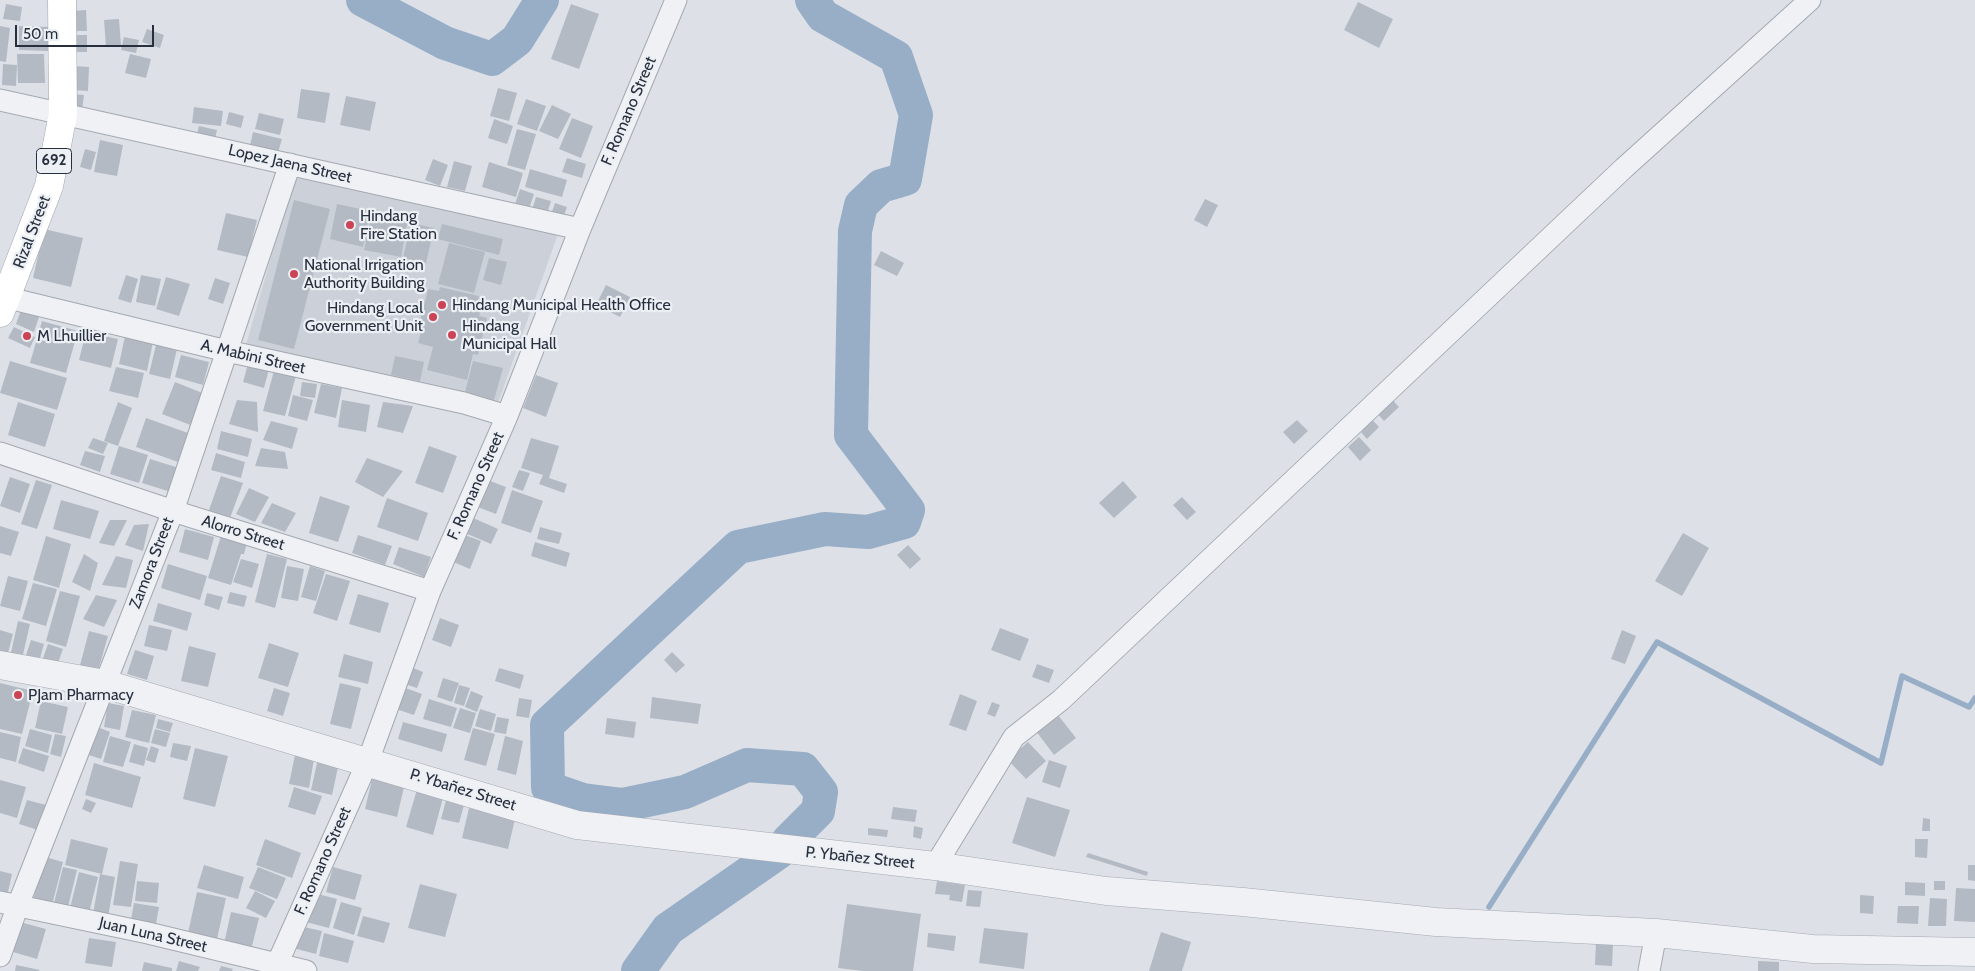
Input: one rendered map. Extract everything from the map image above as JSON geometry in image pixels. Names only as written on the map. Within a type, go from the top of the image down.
[{"type":"main road","name":"Rizal Street","points":[[2,302],[49,186],[63,114],[62,0]]},
{"type":"street","name":"F. Romano Street","points":[[276,967],[368,761],[430,591],[507,416],[580,229],[676,0]]},
{"type":"street","points":[[935,866],[1014,737],[1061,700],[1624,168],[1810,0]]},
{"type":"street","name":"Lopez Jaena Street","points":[[0,100],[580,229]]},
{"type":"street","name":"Zamora Street","points":[[0,956],[9,904],[105,684],[173,511],[290,164]]},
{"type":"street","name":"A. Mabini Street","points":[[2,302],[464,403],[507,416]]},
{"type":"street","name":"Alorro Street","points":[[0,453],[173,511],[430,591]]},
{"type":"street","name":"P. Ybañez Street","points":[[0,665],[105,684],[368,761],[577,825],[935,866],[1106,891],[1243,902],[1436,922],[1656,933],[1813,949],[1975,952]]},
{"type":"street","name":"Juan Luna Street","points":[[9,904],[148,933],[276,967],[306,971]]},
{"type":"street","points":[[1650,971],[1656,933]]},
{"type":"shaded area","points":[[295,173],[559,231],[498,403],[246,345]]},
{"type":"building","points":[[1358,2],[1393,19],[1379,48],[1344,30]]},
{"type":"building","points":[[6,4],[22,7],[20,21],[3,19]]},
{"type":"building","points":[[571,4],[599,14],[579,69],[551,59]]},
{"type":"building","points":[[86,10],[87,31],[73,31],[72,11]]},
{"type":"building","points":[[119,19],[121,46],[106,47],[104,20]]},
{"type":"building","points":[[0,26],[10,28],[6,62],[0,61]]},
{"type":"building","points":[[19,26],[49,27],[48,51],[19,50]]},
{"type":"building","points":[[147,29],[164,35],[160,48],[142,42]]},
{"type":"building","points":[[75,35],[87,35],[87,52],[75,52]]},
{"type":"building","points":[[124,37],[139,40],[136,53],[121,50]]},
{"type":"building","points":[[17,54],[44,54],[45,83],[18,83]]},
{"type":"building","points":[[130,54],[151,59],[146,78],[125,73]]},
{"type":"building","points":[[3,64],[17,65],[16,86],[2,85]]},
{"type":"building","points":[[73,66],[89,67],[88,91],[72,90]]},
{"type":"building","points":[[498,88],[517,93],[509,121],[490,116]]},
{"type":"building","points":[[301,89],[330,93],[325,123],[297,118]]},
{"type":"building","points":[[72,94],[84,95],[82,111],[71,110]]},
{"type":"building","points":[[346,96],[376,102],[370,131],[340,125]]},
{"type":"building","points":[[526,99],[546,106],[537,131],[517,124]]},
{"type":"building","points":[[552,105],[571,114],[558,139],[539,131]]},
{"type":"building","points":[[194,107],[223,111],[221,126],[192,123]]},
{"type":"building","points":[[229,112],[244,116],[241,128],[226,124]]},
{"type":"building","points":[[259,113],[284,119],[280,135],[255,129]]},
{"type":"building","points":[[572,118],[593,126],[581,158],[559,149]]},
{"type":"building","points":[[494,119],[513,126],[507,144],[488,138]]},
{"type":"building","points":[[199,126],[217,130],[214,144],[195,141]]},
{"type":"building","points":[[517,129],[536,134],[525,170],[507,165]]},
{"type":"building","points":[[253,132],[282,139],[277,156],[249,150]]},
{"type":"building","points":[[100,140],[123,145],[117,176],[94,172]]},
{"type":"building","points":[[85,149],[96,152],[91,170],[80,167]]},
{"type":"building","points":[[567,158],[586,164],[582,178],[562,172]]},
{"type":"building","points":[[433,159],[448,165],[440,186],[425,180]]},
{"type":"building","points":[[454,161],[472,166],[465,191],[447,187]]},
{"type":"building","points":[[489,162],[523,173],[516,197],[482,187]]},
{"type":"building","points":[[530,169],[567,180],[562,197],[525,187]]},
{"type":"building","points":[[520,189],[534,194],[528,212],[514,207]]},
{"type":"building","points":[[536,197],[551,201],[547,214],[532,210]]},
{"type":"building","points":[[1205,199],[1218,205],[1207,227],[1194,220]]},
{"type":"building","name":"National Irrigation Authority Building","points":[[294,200],[330,209],[294,349],[258,340]]},
{"type":"building","points":[[555,203],[567,207],[562,221],[550,217]]},
{"type":"building","name":"Hindang Fire Station","points":[[337,204],[370,211],[363,247],[330,239]]},
{"type":"building","points":[[372,212],[408,218],[401,257],[364,250]]},
{"type":"building","points":[[226,213],[257,220],[248,257],[217,250]]},
{"type":"building","points":[[411,223],[434,228],[426,263],[403,258]]},
{"type":"building","points":[[442,224],[503,239],[499,255],[438,239]]},
{"type":"building","points":[[44,229],[83,238],[71,287],[33,278]]},
{"type":"building","points":[[449,243],[485,252],[474,293],[438,284]]},
{"type":"building","points":[[881,251],[904,263],[897,276],[874,265]]},
{"type":"building","points":[[489,258],[507,262],[501,285],[483,280]]},
{"type":"building","points":[[126,275],[138,279],[131,303],[118,299]]},
{"type":"building","points":[[141,275],[161,279],[155,306],[136,302]]},
{"type":"building","points":[[166,277],[190,284],[179,316],[156,309]]},
{"type":"building","points":[[215,278],[230,283],[223,304],[208,299]]},
{"type":"building","points":[[606,285],[630,297],[620,317],[596,305]]},
{"type":"building","name":"Hindang Municipal Hall","points":[[440,287],[479,296],[476,307],[481,309],[479,316],[487,318],[478,355],[473,354],[467,380],[427,370],[433,347],[418,343],[422,327],[419,326],[428,289],[439,291]]},
{"type":"building","points":[[21,310],[39,317],[34,332],[16,324]]},
{"type":"building","points":[[42,321],[78,331],[66,373],[30,363]]},
{"type":"building","points":[[14,327],[35,337],[30,348],[8,338]]},
{"type":"building","points":[[86,332],[118,339],[111,368],[79,360]]},
{"type":"building","points":[[125,336],[153,342],[147,371],[119,364]]},
{"type":"building","points":[[156,345],[177,349],[170,379],[149,374]]},
{"type":"building","points":[[181,355],[209,362],[203,385],[175,377]]},
{"type":"building","points":[[395,356],[424,362],[420,381],[391,375]]},
{"type":"building","points":[[10,361],[67,378],[57,410],[0,393]]},
{"type":"building","points":[[473,361],[503,368],[494,400],[465,392]]},
{"type":"building","points":[[248,364],[269,369],[264,388],[243,382]]},
{"type":"building","points":[[116,367],[144,373],[138,398],[109,391]]},
{"type":"building","points":[[275,367],[297,372],[285,416],[263,411]]},
{"type":"building","points":[[536,375],[558,383],[546,417],[523,408]]},
{"type":"building","points":[[175,382],[205,394],[193,426],[162,414]]},
{"type":"building","points":[[302,382],[317,384],[315,398],[300,396]]},
{"type":"building","points":[[321,384],[342,388],[336,418],[314,413]]},
{"type":"building","points":[[1387,394],[1399,407],[1384,421],[1372,408]]},
{"type":"building","points":[[293,395],[313,400],[307,421],[288,416]]},
{"type":"building","points":[[237,400],[257,402],[258,432],[229,424]]},
{"type":"building","points":[[342,400],[370,405],[366,432],[338,427]]},
{"type":"building","points":[[18,402],[55,414],[45,447],[8,435]]},
{"type":"building","points":[[118,402],[132,408],[118,446],[104,441]]},
{"type":"building","points":[[383,402],[413,406],[403,433],[377,427]]},
{"type":"building","points":[[1366,413],[1379,427],[1367,439],[1354,424]]},
{"type":"building","points":[[146,418],[188,433],[178,462],[136,447]]},
{"type":"building","points":[[1297,420],[1308,431],[1294,444],[1283,432]]},
{"type":"building","points":[[271,421],[298,428],[292,449],[263,440]]},
{"type":"building","points":[[221,431],[252,439],[248,457],[217,449]]},
{"type":"building","points":[[1359,437],[1371,450],[1360,461],[1348,447]]},
{"type":"building","points":[[93,438],[108,443],[103,454],[88,448]]},
{"type":"building","points":[[531,438],[559,446],[549,478],[567,484],[564,493],[539,484],[543,475],[521,468]]},
{"type":"building","points":[[119,446],[148,455],[139,483],[110,474]]},
{"type":"building","points":[[429,446],[457,456],[443,493],[415,483]]},
{"type":"building","points":[[261,448],[285,452],[288,469],[255,466]]},
{"type":"building","points":[[85,451],[105,456],[100,472],[80,465]]},
{"type":"building","points":[[216,453],[245,462],[241,478],[211,470]]},
{"type":"building","points":[[367,458],[403,471],[383,497],[355,482]]},
{"type":"building","points":[[150,459],[179,468],[171,492],[142,483]]},
{"type":"building","points":[[519,470],[530,473],[523,491],[512,487]]},
{"type":"building","points":[[221,476],[243,483],[230,518],[209,510]]},
{"type":"building","points":[[10,477],[30,484],[20,513],[0,506]]},
{"type":"building","points":[[485,479],[506,487],[496,514],[475,506]]},
{"type":"building","points":[[36,480],[52,485],[37,529],[21,524]]},
{"type":"building","points":[[1123,481],[1137,497],[1114,518],[1099,503]]},
{"type":"building","points":[[249,488],[269,497],[255,522],[236,514]]},
{"type":"building","points":[[512,490],[543,501],[531,533],[501,523]]},
{"type":"building","points":[[320,496],[350,506],[338,542],[309,533]]},
{"type":"building","points":[[1182,497],[1196,512],[1187,520],[1173,505]]},
{"type":"building","points":[[387,498],[428,513],[418,541],[377,527]]},
{"type":"building","points":[[61,500],[99,511],[90,539],[53,529]]},
{"type":"building","points":[[272,503],[296,513],[285,532],[261,523]]},
{"type":"building","points":[[471,517],[498,529],[491,544],[465,533]]},
{"type":"building","points":[[110,520],[127,520],[114,546],[99,543]]},
{"type":"building","points":[[149,524],[143,551],[125,545],[134,525]]},
{"type":"building","points":[[0,526],[19,532],[11,556],[0,553]]},
{"type":"building","points":[[540,527],[562,533],[559,544],[537,539]]},
{"type":"building","points":[[185,529],[214,537],[208,560],[179,552]]},
{"type":"building","points":[[1683,533],[1709,548],[1682,596],[1655,581]]},
{"type":"building","points":[[462,534],[481,541],[470,569],[451,561]]},
{"type":"building","points":[[358,535],[392,546],[385,565],[352,553]]},
{"type":"building","points":[[46,536],[71,544],[59,588],[33,580]]},
{"type":"building","points":[[221,536],[247,543],[244,554],[241,554],[231,585],[208,578]]},
{"type":"building","points":[[535,542],[570,553],[566,567],[531,556]]},
{"type":"building","points":[[908,545],[921,559],[910,569],[897,555]]},
{"type":"building","points":[[399,547],[431,557],[424,577],[393,564]]},
{"type":"building","points":[[84,554],[98,563],[90,591],[72,582]]},
{"type":"building","points":[[267,554],[287,559],[275,608],[255,602]]},
{"type":"building","points":[[116,556],[133,560],[126,588],[102,585]]},
{"type":"building","points":[[241,559],[259,564],[252,588],[233,582]]},
{"type":"building","points":[[168,564],[207,576],[200,600],[161,588]]},
{"type":"building","points":[[287,566],[304,569],[298,601],[281,598]]},
{"type":"building","points":[[310,566],[325,571],[316,601],[301,597]]},
{"type":"building","points":[[326,574],[350,581],[337,621],[313,613]]},
{"type":"building","points":[[8,576],[28,581],[20,611],[0,606]]},
{"type":"building","points":[[33,583],[57,589],[46,626],[22,619]]},
{"type":"building","points":[[60,591],[80,596],[66,647],[46,641]]},
{"type":"building","points":[[230,592],[247,596],[244,607],[227,603]]},
{"type":"building","points":[[207,593],[223,597],[219,610],[204,605]]},
{"type":"building","points":[[358,594],[389,603],[380,633],[349,624]]},
{"type":"building","points":[[96,595],[117,600],[104,627],[83,619]]},
{"type":"building","points":[[158,603],[192,613],[187,631],[153,621]]},
{"type":"building","points":[[440,618],[459,625],[451,647],[432,640]]},
{"type":"building","points":[[18,621],[30,624],[22,659],[10,657]]},
{"type":"building","points":[[149,625],[172,630],[167,651],[144,646]]},
{"type":"building","points":[[1000,628],[1029,639],[1020,661],[991,650]]},
{"type":"building","points":[[0,630],[13,634],[7,657],[0,655]]},
{"type":"building","points":[[1622,630],[1636,636],[1625,664],[1611,659]]},
{"type":"building","points":[[89,631],[108,636],[96,678],[78,673]]},
{"type":"building","points":[[31,640],[44,644],[38,665],[24,661]]},
{"type":"building","points":[[269,643],[299,653],[288,687],[258,678]]},
{"type":"building","points":[[48,644],[63,649],[56,669],[41,664]]},
{"type":"building","points":[[189,646],[216,653],[208,687],[181,681]]},
{"type":"building","points":[[135,650],[154,656],[147,680],[127,674]]},
{"type":"building","points":[[672,652],[685,665],[676,673],[664,660]]},
{"type":"building","points":[[344,654],[373,662],[368,684],[338,677]]},
{"type":"building","points":[[1037,664],[1054,670],[1049,683],[1032,677]]},
{"type":"building","points":[[406,665],[423,672],[417,688],[399,682]]},
{"type":"building","points":[[499,668],[524,675],[520,689],[495,681]]},
{"type":"building","points":[[443,678],[459,683],[452,702],[437,697]]},
{"type":"building","points":[[0,683],[33,691],[22,734],[0,729]]},
{"type":"building","points":[[340,683],[361,688],[351,729],[330,724]]},
{"type":"building","points":[[397,685],[422,694],[414,715],[390,707]]},
{"type":"building","points":[[459,685],[470,688],[464,706],[454,703]]},
{"type":"building","points":[[274,688],[290,693],[283,716],[267,711]]},
{"type":"building","points":[[471,691],[483,696],[477,712],[465,707]]},
{"type":"building","points":[[960,694],[977,701],[966,731],[949,725]]},
{"type":"building","points":[[652,697],[701,704],[698,724],[650,718]]},
{"type":"building","points":[[519,698],[532,700],[529,718],[516,716]]},
{"type":"building","points":[[429,699],[457,708],[451,727],[423,719]]},
{"type":"building","points":[[41,701],[68,707],[62,734],[35,728]]},
{"type":"building","points":[[992,702],[1000,705],[995,717],[987,714]]},
{"type":"building","points":[[108,703],[124,706],[120,730],[104,727]]},
{"type":"building","points":[[460,708],[476,713],[470,733],[453,728]]},
{"type":"building","points":[[480,709],[496,714],[491,731],[475,726]]},
{"type":"building","points":[[132,710],[156,715],[149,743],[125,737]]},
{"type":"building","points":[[1058,715],[1076,738],[1054,755],[1036,731]]},
{"type":"building","points":[[497,717],[509,719],[506,734],[494,732]]},
{"type":"building","points":[[607,718],[636,722],[634,738],[605,734]]},
{"type":"building","points":[[158,719],[173,723],[170,732],[156,728]]},
{"type":"building","points":[[403,722],[447,734],[442,752],[398,739]]},
{"type":"building","points":[[95,726],[110,732],[101,759],[86,754]]},
{"type":"building","points":[[473,728],[495,734],[486,766],[464,760]]},
{"type":"building","points":[[30,729],[52,735],[48,753],[25,746]]},
{"type":"building","points":[[155,729],[170,733],[166,747],[151,743]]},
{"type":"building","points":[[0,732],[21,737],[16,762],[0,758]]},
{"type":"building","points":[[55,734],[66,736],[61,757],[50,754]]},
{"type":"building","points":[[110,736],[131,742],[123,767],[103,762]]},
{"type":"building","points":[[505,736],[523,741],[516,775],[497,770]]},
{"type":"building","points":[[1028,742],[1046,761],[1026,779],[1008,760]]},
{"type":"building","points":[[173,743],[191,746],[187,761],[170,757]]},
{"type":"building","points":[[134,744],[148,748],[144,766],[129,762]]},
{"type":"building","points":[[151,746],[159,749],[155,763],[146,760]]},
{"type":"building","points":[[23,748],[49,756],[44,772],[18,763]]},
{"type":"building","points":[[195,748],[228,756],[215,807],[183,799]]},
{"type":"building","points":[[296,750],[315,753],[309,788],[289,784]]},
{"type":"building","points":[[319,754],[340,758],[332,795],[311,790]]},
{"type":"building","points":[[1049,760],[1067,766],[1060,788],[1042,782]]},
{"type":"building","points":[[94,763],[141,777],[132,808],[85,795]]},
{"type":"building","points":[[373,775],[405,783],[397,817],[365,809]]},
{"type":"building","points":[[0,780],[26,787],[17,818],[0,813]]},
{"type":"building","points":[[418,786],[444,794],[433,835],[406,827]]},
{"type":"building","points":[[294,787],[322,796],[315,815],[288,807]]},
{"type":"building","points":[[448,793],[466,798],[459,823],[441,819]]},
{"type":"building","points":[[1027,797],[1070,810],[1055,857],[1012,843]]},
{"type":"building","points":[[86,799],[96,803],[91,813],[82,809]]},
{"type":"building","points":[[27,800],[46,805],[38,830],[19,824]]},
{"type":"building","points":[[893,807],[917,810],[915,822],[891,819]]},
{"type":"building","points":[[469,808],[515,819],[508,849],[462,838]]},
{"type":"building","points":[[1923,818],[1930,819],[1930,831],[1922,831]]},
{"type":"building","points":[[914,826],[923,828],[921,839],[913,837]]},
{"type":"building","points":[[868,828],[888,830],[887,837],[868,835]]},
{"type":"building","points":[[71,839],[108,848],[102,874],[65,865]]},
{"type":"building","points":[[265,839],[301,853],[292,878],[256,865]]},
{"type":"building","points":[[1915,839],[1928,839],[1927,858],[1915,857]]},
{"type":"building","points":[[1088,853],[1148,872],[1147,876],[1086,857]]},
{"type":"building","points":[[45,857],[63,862],[51,909],[32,904]]},
{"type":"building","points":[[120,861],[138,864],[131,907],[113,905]]},
{"type":"building","points":[[204,865],[244,877],[238,899],[197,888]]},
{"type":"building","points":[[1968,865],[1975,865],[1975,881],[1968,880]]},
{"type":"building","points":[[63,867],[77,870],[67,911],[53,907]]},
{"type":"building","points":[[258,867],[286,878],[277,899],[249,888]]},
{"type":"building","points":[[333,867],[362,875],[355,900],[326,892]]},
{"type":"building","points":[[0,871],[12,874],[7,897],[0,896]]},
{"type":"building","points":[[79,872],[98,877],[88,917],[69,912]]},
{"type":"building","points":[[100,874],[115,877],[108,917],[93,914]]},
{"type":"building","points":[[137,881],[159,883],[157,903],[135,901]]},
{"type":"building","points":[[937,881],[965,885],[962,902],[949,900],[950,895],[935,894]]},
{"type":"building","points":[[1934,881],[1945,881],[1945,890],[1934,890]]},
{"type":"building","points":[[1905,882],[1925,883],[1925,896],[1905,895]]},
{"type":"building","points":[[420,884],[457,894],[445,937],[408,928]]},
{"type":"building","points":[[1956,888],[1975,889],[1975,922],[1954,921]]},
{"type":"building","points":[[968,890],[982,891],[980,907],[966,906]]},
{"type":"building","points":[[255,891],[275,901],[266,918],[246,908]]},
{"type":"building","points":[[197,892],[226,898],[217,939],[188,933]]},
{"type":"building","points":[[314,893],[337,899],[329,928],[306,922]]},
{"type":"building","points":[[1860,895],[1874,896],[1873,914],[1860,913]]},
{"type":"building","points":[[1930,898],[1947,899],[1946,926],[1928,926]]},
{"type":"building","points":[[341,902],[362,908],[354,935],[333,928]]},
{"type":"building","points":[[134,903],[159,907],[155,929],[130,925]]},
{"type":"building","points":[[847,904],[921,914],[913,971],[863,971],[838,968]]},
{"type":"building","points":[[1898,906],[1919,906],[1918,924],[1897,923]]},
{"type":"building","points":[[231,912],[259,918],[251,950],[224,944]]},
{"type":"building","points":[[363,916],[390,923],[384,943],[357,936]]},
{"type":"building","points":[[20,922],[46,929],[37,959],[13,952]]},
{"type":"building","points":[[299,926],[322,931],[316,954],[293,948]]},
{"type":"building","points":[[984,928],[1028,933],[1024,969],[979,963]]},
{"type":"building","points":[[1161,932],[1191,942],[1182,971],[1149,971]]},
{"type":"building","points":[[324,933],[354,941],[348,963],[319,956]]},
{"type":"building","points":[[928,933],[956,936],[954,951],[927,947]]},
{"type":"building","points":[[89,938],[116,942],[112,967],[85,963]]},
{"type":"building","points":[[1596,943],[1613,944],[1612,966],[1595,965]]},
{"type":"building","points":[[179,961],[200,967],[198,971],[176,971]]},
{"type":"building","points":[[1758,961],[1779,962],[1779,971],[1758,971]]},
{"type":"building","points":[[144,962],[172,968],[172,971],[142,971]]},
{"type":"building","points":[[16,965],[40,970],[15,971]]},
{"type":"building","points":[[221,966],[233,969],[232,971],[219,971]]},
{"type":"waterway","points":[[363,0],[445,43],[492,59],[517,40],[542,0]]},
{"type":"waterway","points":[[788,841],[818,811],[821,792],[803,769],[747,765],[685,792],[623,805],[583,800],[548,788],[547,725],[738,547],[825,529],[868,532],[904,522],[908,510],[851,435],[855,231],[861,205],[881,186],[905,179],[916,115],[896,57],[823,16],[812,0]]},
{"type":"waterway","points":[[1489,907],[1657,642],[1881,763],[1902,676],[1969,707],[1975,698]]},
{"type":"waterway","points":[[638,971],[668,929],[779,852]]},
{"type":"place","name":"Hindang Fire Station","points":[[350,225]]},
{"type":"place","name":"National Irrigation Authority Building","points":[[294,274]]},
{"type":"place","name":"Hindang Municipal Health Office","points":[[442,305]]},
{"type":"place","name":"Hindang Local Government Unit","points":[[433,317]]},
{"type":"place","name":"Hindang Municipal Hall","points":[[452,335]]},
{"type":"place","name":"M Lhuillier","points":[[27,336]]},
{"type":"place","name":"PJam Pharmacy","points":[[18,695]]}]
